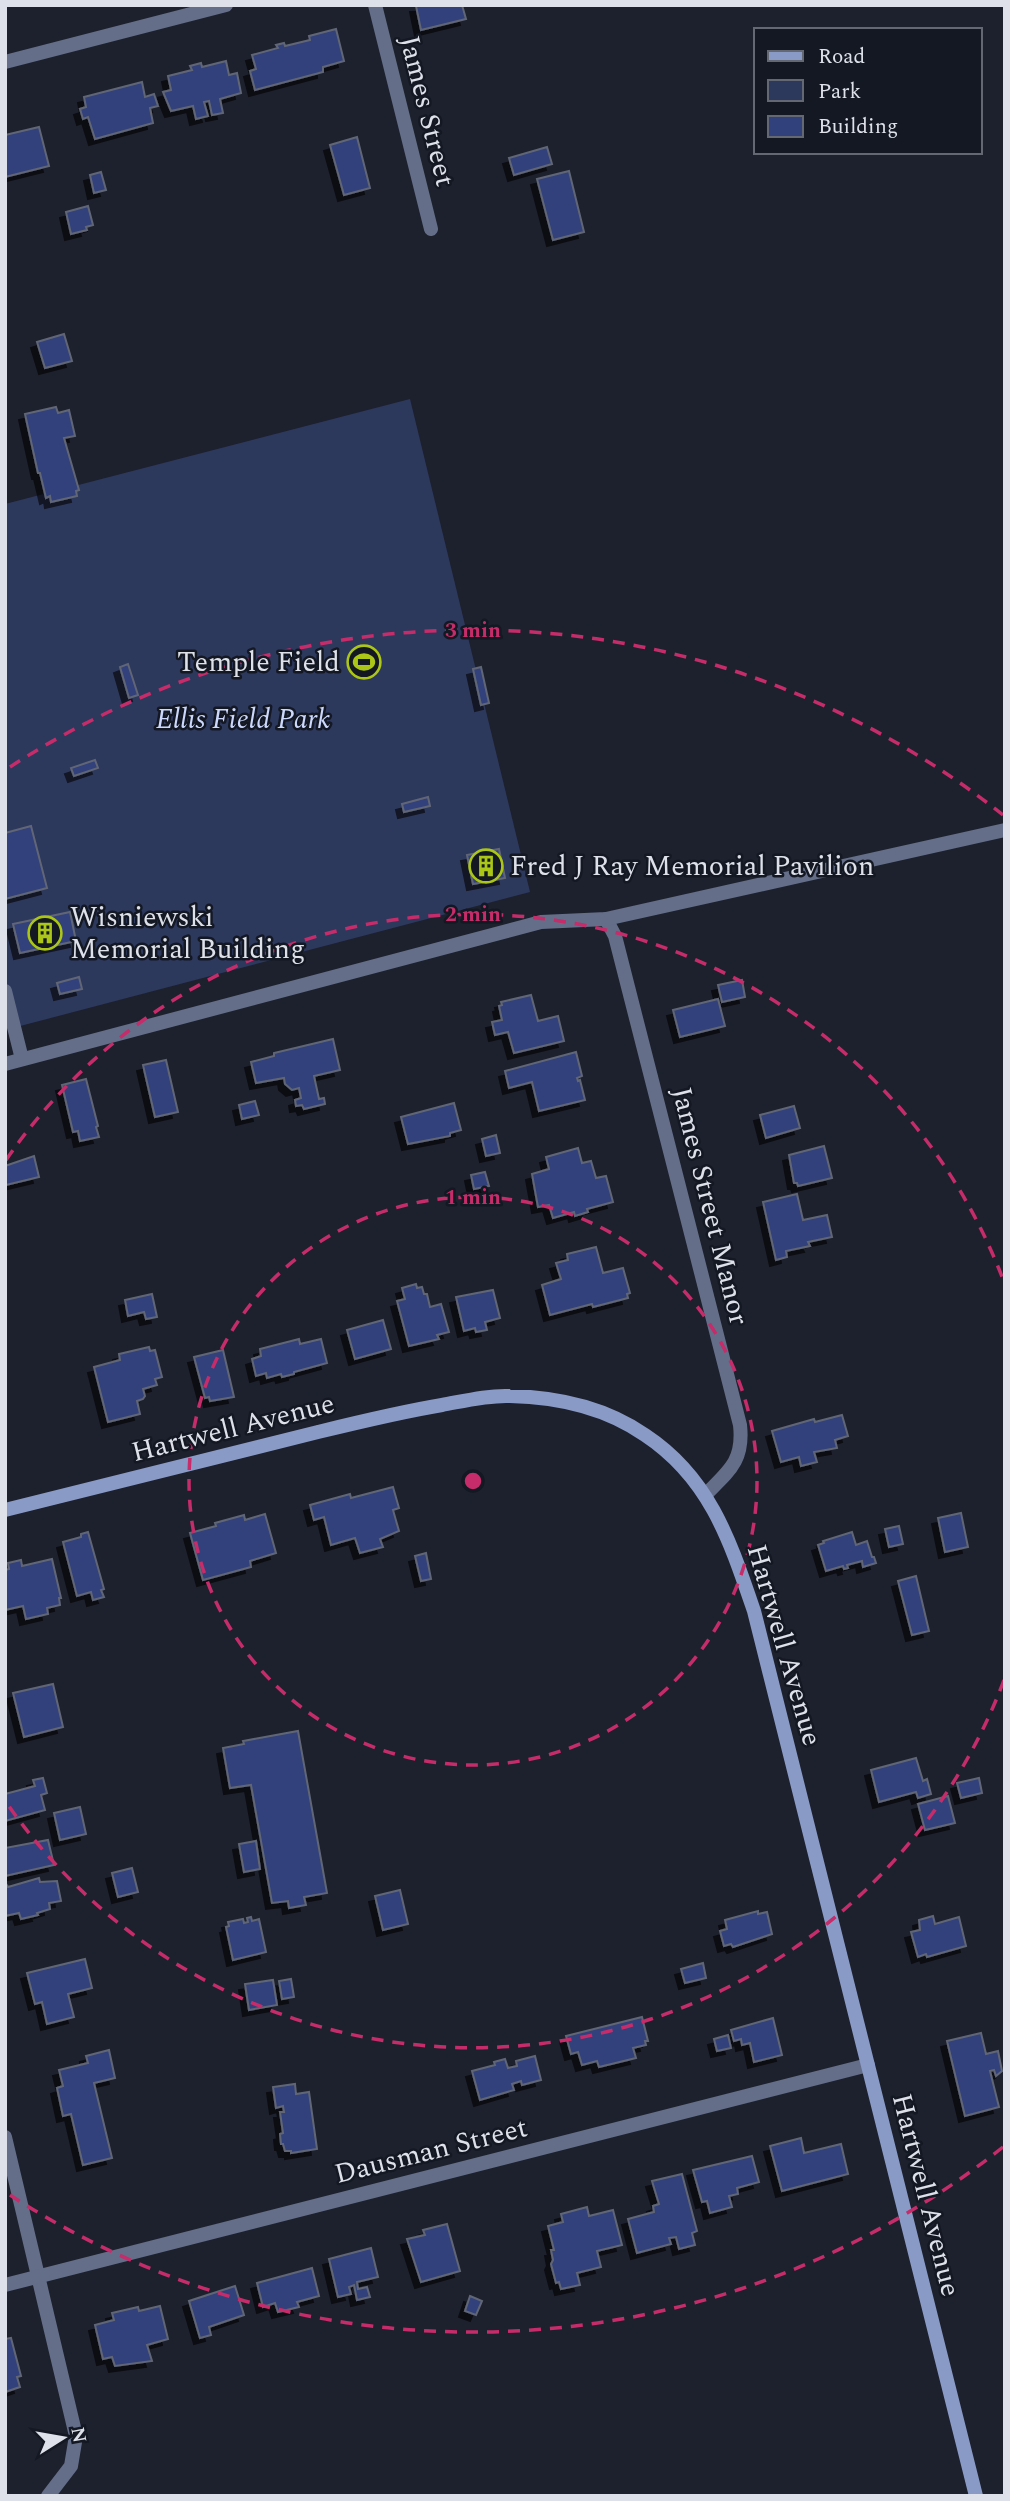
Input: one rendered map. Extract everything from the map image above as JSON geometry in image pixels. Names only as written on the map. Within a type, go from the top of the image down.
[{"type":"street","points":[[5,62],[226,5]]},
{"type":"street","name":"James Street","points":[[375,5],[431,229]]},
{"type":"street","points":[[5,1064],[541,922],[606,919],[1005,830]]},
{"type":"street","name":"James Street Manor","points":[[606,919],[615,936],[740,1425],[742,1442],[739,1456],[705,1495]]},
{"type":"street","points":[[5,991],[22,1059]]},
{"type":"street","name":"Hartwell Avenue","points":[[5,1510],[389,1415],[471,1399],[509,1396],[567,1402],[599,1411],[649,1437],[692,1476],[727,1535],[754,1611],[976,2496]]},
{"type":"street","name":"Dausman Street","points":[[5,2285],[868,2065]]},
{"type":"street","points":[[5,2137],[76,2435],[71,2466],[48,2496]]},
{"type":"green space","name":"Ellis Field Park","points":[[410,399],[530,892],[5,1030],[5,504]]},
{"type":"building","points":[[462,5],[466,19],[421,30],[416,6]]},
{"type":"building","points":[[336,29],[344,61],[323,67],[323,72],[255,90],[250,71],[256,69],[252,55],[278,48],[276,45],[284,43],[285,46],[310,40],[309,36]]},
{"type":"building","points":[[226,61],[229,75],[237,73],[241,93],[220,99],[223,113],[212,115],[209,101],[204,102],[208,116],[196,119],[193,106],[171,111],[163,92],[171,90],[168,76],[192,70],[190,66],[201,63],[202,67]]},
{"type":"building","points":[[142,82],[145,97],[154,94],[158,106],[150,108],[153,123],[95,139],[88,117],[83,119],[80,109],[86,107],[84,97]]},
{"type":"building","points":[[39,127],[49,166],[5,177],[5,135]]},
{"type":"building","points":[[357,137],[370,188],[344,195],[330,145]]},
{"type":"building","points":[[547,147],[552,164],[514,175],[509,158]]},
{"type":"building","points":[[569,171],[584,232],[553,240],[537,179]]},
{"type":"building","points":[[101,172],[106,190],[94,193],[90,175]]},
{"type":"building","points":[[88,206],[93,225],[86,227],[87,230],[71,234],[66,212]]},
{"type":"building","points":[[64,334],[72,361],[45,368],[37,342]]},
{"type":"building","points":[[56,407],[58,413],[69,410],[75,436],[64,438],[79,490],[76,491],[77,496],[51,502],[50,496],[46,498],[38,473],[25,414]]},
{"type":"building","points":[[128,664],[138,695],[129,698],[120,667]]},
{"type":"building","points":[[481,667],[489,703],[481,705],[473,669]]},
{"type":"building","points":[[95,760],[98,768],[74,776],[71,768]]},
{"type":"building","points":[[428,797],[430,806],[404,812],[402,804]]},
{"type":"building","points":[[31,826],[47,888],[5,899],[5,833]]},
{"type":"building","name":"Fred J Ray Memorial Pavilion","points":[[499,849],[505,878],[473,884],[467,855]]},
{"type":"building","name":"Wisniewski Memorial Building","points":[[70,912],[76,941],[20,953],[13,924]]},
{"type":"building","points":[[79,977],[82,989],[60,994],[57,983]]},
{"type":"building","points":[[742,980],[745,997],[722,1002],[718,985]]},
{"type":"building","points":[[531,995],[538,1021],[558,1016],[564,1041],[514,1053],[508,1032],[495,1035],[492,1022],[502,1020],[499,1006],[502,1005],[501,1002]]},
{"type":"building","points":[[718,999],[725,1026],[680,1037],[673,1010]]},
{"type":"building","points":[[333,1039],[340,1070],[314,1076],[319,1099],[324,1098],[325,1104],[304,1109],[302,1105],[296,1106],[295,1100],[301,1098],[299,1088],[292,1090],[285,1084],[284,1078],[256,1083],[251,1062],[274,1056],[274,1053]]},
{"type":"building","points":[[576,1052],[582,1076],[577,1078],[580,1080],[585,1100],[539,1111],[532,1082],[509,1088],[505,1071]]},
{"type":"building","points":[[166,1060],[178,1112],[155,1117],[143,1065]]},
{"type":"building","points":[[86,1079],[99,1137],[80,1141],[78,1131],[73,1132],[62,1085]]},
{"type":"building","points":[[255,1101],[259,1115],[242,1119],[239,1105]]},
{"type":"building","points":[[454,1103],[461,1130],[450,1133],[450,1136],[408,1144],[401,1117]]},
{"type":"building","points":[[794,1106],[800,1128],[766,1138],[760,1115]]},
{"type":"building","points":[[496,1135],[500,1153],[486,1156],[482,1139]]},
{"type":"building","points":[[824,1146],[832,1178],[798,1186],[794,1183],[789,1155]]},
{"type":"building","points":[[578,1148],[582,1163],[591,1161],[596,1178],[606,1176],[613,1202],[587,1209],[588,1212],[575,1216],[574,1212],[553,1218],[549,1205],[538,1207],[532,1174],[549,1169],[546,1157]]},
{"type":"building","points":[[34,1156],[39,1177],[6,1185],[5,1166]]},
{"type":"building","points":[[485,1172],[489,1186],[474,1189],[471,1175]]},
{"type":"building","points":[[797,1194],[803,1220],[827,1215],[832,1237],[808,1242],[810,1246],[786,1251],[787,1257],[776,1260],[763,1202]]},
{"type":"building","points":[[596,1247],[603,1273],[623,1268],[630,1293],[627,1294],[628,1298],[550,1315],[542,1285],[561,1279],[556,1263],[568,1260],[567,1254]]},
{"type":"building","points":[[416,1284],[417,1288],[422,1287],[424,1294],[427,1294],[430,1307],[441,1304],[449,1332],[437,1335],[439,1339],[409,1346],[397,1301],[405,1299],[402,1288]]},
{"type":"building","points":[[493,1290],[500,1318],[485,1322],[487,1330],[476,1332],[475,1328],[464,1331],[456,1297]]},
{"type":"building","points":[[152,1294],[157,1317],[146,1319],[144,1312],[128,1316],[125,1300]]},
{"type":"building","points":[[383,1320],[391,1349],[355,1359],[347,1330]]},
{"type":"building","points":[[299,1339],[300,1344],[321,1339],[327,1363],[282,1377],[281,1374],[267,1378],[266,1373],[256,1376],[252,1359],[261,1356],[260,1349]]},
{"type":"building","points":[[149,1347],[150,1351],[155,1350],[162,1377],[155,1379],[157,1385],[143,1389],[145,1396],[137,1401],[140,1414],[108,1422],[94,1367],[120,1360],[119,1354]]},
{"type":"building","points":[[223,1350],[234,1397],[210,1401],[209,1397],[205,1398],[194,1357]]},
{"type":"building","points":[[842,1415],[848,1436],[835,1440],[837,1448],[814,1452],[817,1462],[801,1466],[799,1457],[781,1462],[772,1431],[814,1419],[815,1422]]},
{"type":"building","points":[[393,1487],[399,1508],[393,1510],[399,1531],[380,1539],[383,1547],[360,1553],[355,1538],[331,1545],[324,1517],[314,1520],[310,1505],[350,1494],[351,1498]]},
{"type":"building","points":[[961,1513],[968,1547],[945,1552],[938,1518]]},
{"type":"building","points":[[265,1514],[276,1553],[250,1561],[251,1567],[203,1580],[190,1533],[244,1515],[245,1520]]},
{"type":"building","points":[[899,1526],[903,1544],[889,1547],[885,1529]]},
{"type":"building","points":[[88,1532],[104,1589],[101,1590],[104,1597],[93,1600],[91,1592],[77,1596],[63,1542]]},
{"type":"building","points":[[852,1532],[856,1545],[867,1541],[876,1563],[863,1567],[862,1561],[847,1565],[848,1568],[844,1569],[843,1566],[826,1571],[818,1545]]},
{"type":"building","points":[[426,1553],[431,1579],[421,1581],[415,1556]]},
{"type":"building","points":[[52,1559],[61,1598],[60,1605],[47,1608],[48,1614],[26,1619],[23,1606],[5,1610],[5,1570],[9,1569],[8,1563],[21,1560],[22,1566]]},
{"type":"building","points":[[916,1576],[929,1631],[912,1635],[898,1581]]},
{"type":"building","points":[[53,1684],[63,1727],[24,1737],[13,1693]]},
{"type":"building","points":[[298,1731],[327,1893],[304,1897],[306,1905],[289,1908],[288,1901],[272,1903],[251,1785],[230,1788],[223,1748],[244,1744],[243,1741]]},
{"type":"building","points":[[916,1758],[923,1781],[927,1779],[931,1794],[918,1798],[916,1792],[879,1802],[871,1770]]},
{"type":"building","points":[[43,1778],[47,1793],[41,1795],[45,1810],[5,1821],[5,1794],[35,1786],[33,1780]]},
{"type":"building","points":[[979,1778],[982,1793],[961,1798],[957,1783]]},
{"type":"building","points":[[948,1796],[955,1823],[925,1830],[918,1804]]},
{"type":"building","points":[[80,1807],[86,1834],[60,1840],[54,1813]]},
{"type":"building","points":[[48,1840],[54,1865],[5,1876],[5,1848]]},
{"type":"building","points":[[256,1841],[260,1869],[244,1872],[239,1844]]},
{"type":"building","points":[[132,1868],[138,1892],[118,1897],[112,1873]]},
{"type":"building","points":[[39,1878],[40,1882],[57,1881],[61,1901],[49,1903],[50,1909],[37,1913],[38,1915],[21,1919],[19,1913],[5,1916],[5,1882],[8,1887]]},
{"type":"building","points":[[400,1890],[408,1924],[383,1930],[375,1896]]},
{"type":"building","points":[[758,1911],[758,1914],[767,1912],[772,1934],[733,1947],[731,1944],[724,1946],[720,1931],[727,1929],[725,1920]]},
{"type":"building","points":[[933,1916],[935,1924],[959,1917],[966,1946],[918,1957],[911,1932],[920,1930],[919,1920]]},
{"type":"building","points":[[251,1917],[252,1921],[259,1919],[266,1952],[233,1960],[226,1927],[229,1926],[228,1922],[243,1919],[244,1923]]},
{"type":"building","points":[[85,1959],[92,1988],[68,1994],[74,2017],[47,2024],[42,2002],[35,2004],[27,1973]]},
{"type":"building","points":[[703,1963],[706,1978],[685,1983],[681,1969]]},
{"type":"building","points":[[291,1979],[294,1997],[282,1999],[279,1981]]},
{"type":"building","points":[[273,1980],[277,2005],[249,2010],[245,1984]]},
{"type":"building","points":[[642,2017],[648,2041],[645,2041],[646,2045],[633,2048],[636,2058],[599,2067],[597,2061],[582,2065],[578,2052],[571,2054],[566,2036]]},
{"type":"building","points":[[773,2018],[782,2055],[754,2062],[750,2043],[742,2045],[741,2039],[734,2041],[731,2030]]},
{"type":"building","points":[[981,2033],[986,2054],[998,2051],[1002,2071],[996,2076],[994,2070],[990,2071],[999,2107],[965,2116],[947,2041]]},
{"type":"building","points":[[728,2035],[731,2048],[717,2051],[714,2039]]},
{"type":"building","points":[[109,2050],[115,2078],[94,2083],[112,2158],[83,2165],[71,2114],[63,2116],[57,2088],[63,2086],[59,2070],[88,2063],[86,2056]]},
{"type":"building","points":[[535,2056],[541,2080],[522,2085],[521,2081],[512,2084],[514,2090],[480,2100],[472,2071],[495,2065],[494,2062],[505,2059],[508,2068],[517,2066],[516,2061]]},
{"type":"building","points":[[295,2084],[296,2094],[309,2092],[317,2149],[291,2153],[285,2151],[281,2144],[280,2134],[283,2133],[280,2112],[284,2112],[283,2106],[276,2108],[273,2087]]},
{"type":"building","points":[[801,2138],[804,2153],[841,2144],[848,2174],[782,2191],[770,2146]]},
{"type":"building","points":[[752,2156],[759,2182],[737,2188],[738,2194],[729,2196],[732,2207],[710,2213],[707,2201],[702,2202],[693,2170]]},
{"type":"building","points":[[682,2174],[697,2231],[692,2233],[695,2245],[679,2249],[676,2237],[669,2238],[671,2244],[637,2253],[628,2219],[654,2212],[653,2206],[659,2204],[652,2181]]},
{"type":"building","points":[[587,2207],[589,2216],[613,2210],[622,2245],[597,2251],[601,2267],[577,2273],[580,2285],[561,2289],[559,2282],[556,2283],[551,2264],[551,2250],[554,2250],[548,2226],[563,2222],[561,2214]]},
{"type":"building","points":[[447,2224],[460,2271],[421,2282],[407,2239],[425,2235],[423,2230]]},
{"type":"building","points":[[371,2248],[378,2277],[357,2282],[358,2289],[367,2287],[370,2297],[357,2300],[354,2285],[349,2287],[351,2294],[338,2297],[329,2259]]},
{"type":"building","points":[[312,2268],[319,2296],[297,2302],[299,2307],[278,2312],[275,2303],[263,2307],[257,2283]]},
{"type":"building","points":[[235,2286],[244,2315],[209,2327],[211,2335],[200,2338],[189,2301]]},
{"type":"building","points":[[470,2296],[482,2301],[476,2315],[465,2311]]},
{"type":"building","points":[[160,2306],[168,2339],[147,2345],[152,2361],[115,2366],[112,2357],[103,2359],[95,2325],[114,2320],[112,2313],[138,2307],[139,2311]]},
{"type":"building","points":[[11,2338],[21,2376],[17,2377],[20,2387],[5,2392],[5,2339]]},
{"type":"place","name":"Temple Field","points":[[364,662]]},
{"type":"place","name":"Fred J Ray Memorial Pavilion","points":[[486,866]]},
{"type":"place","name":"Wisniewski Memorial Building","points":[[45,933]]}]
